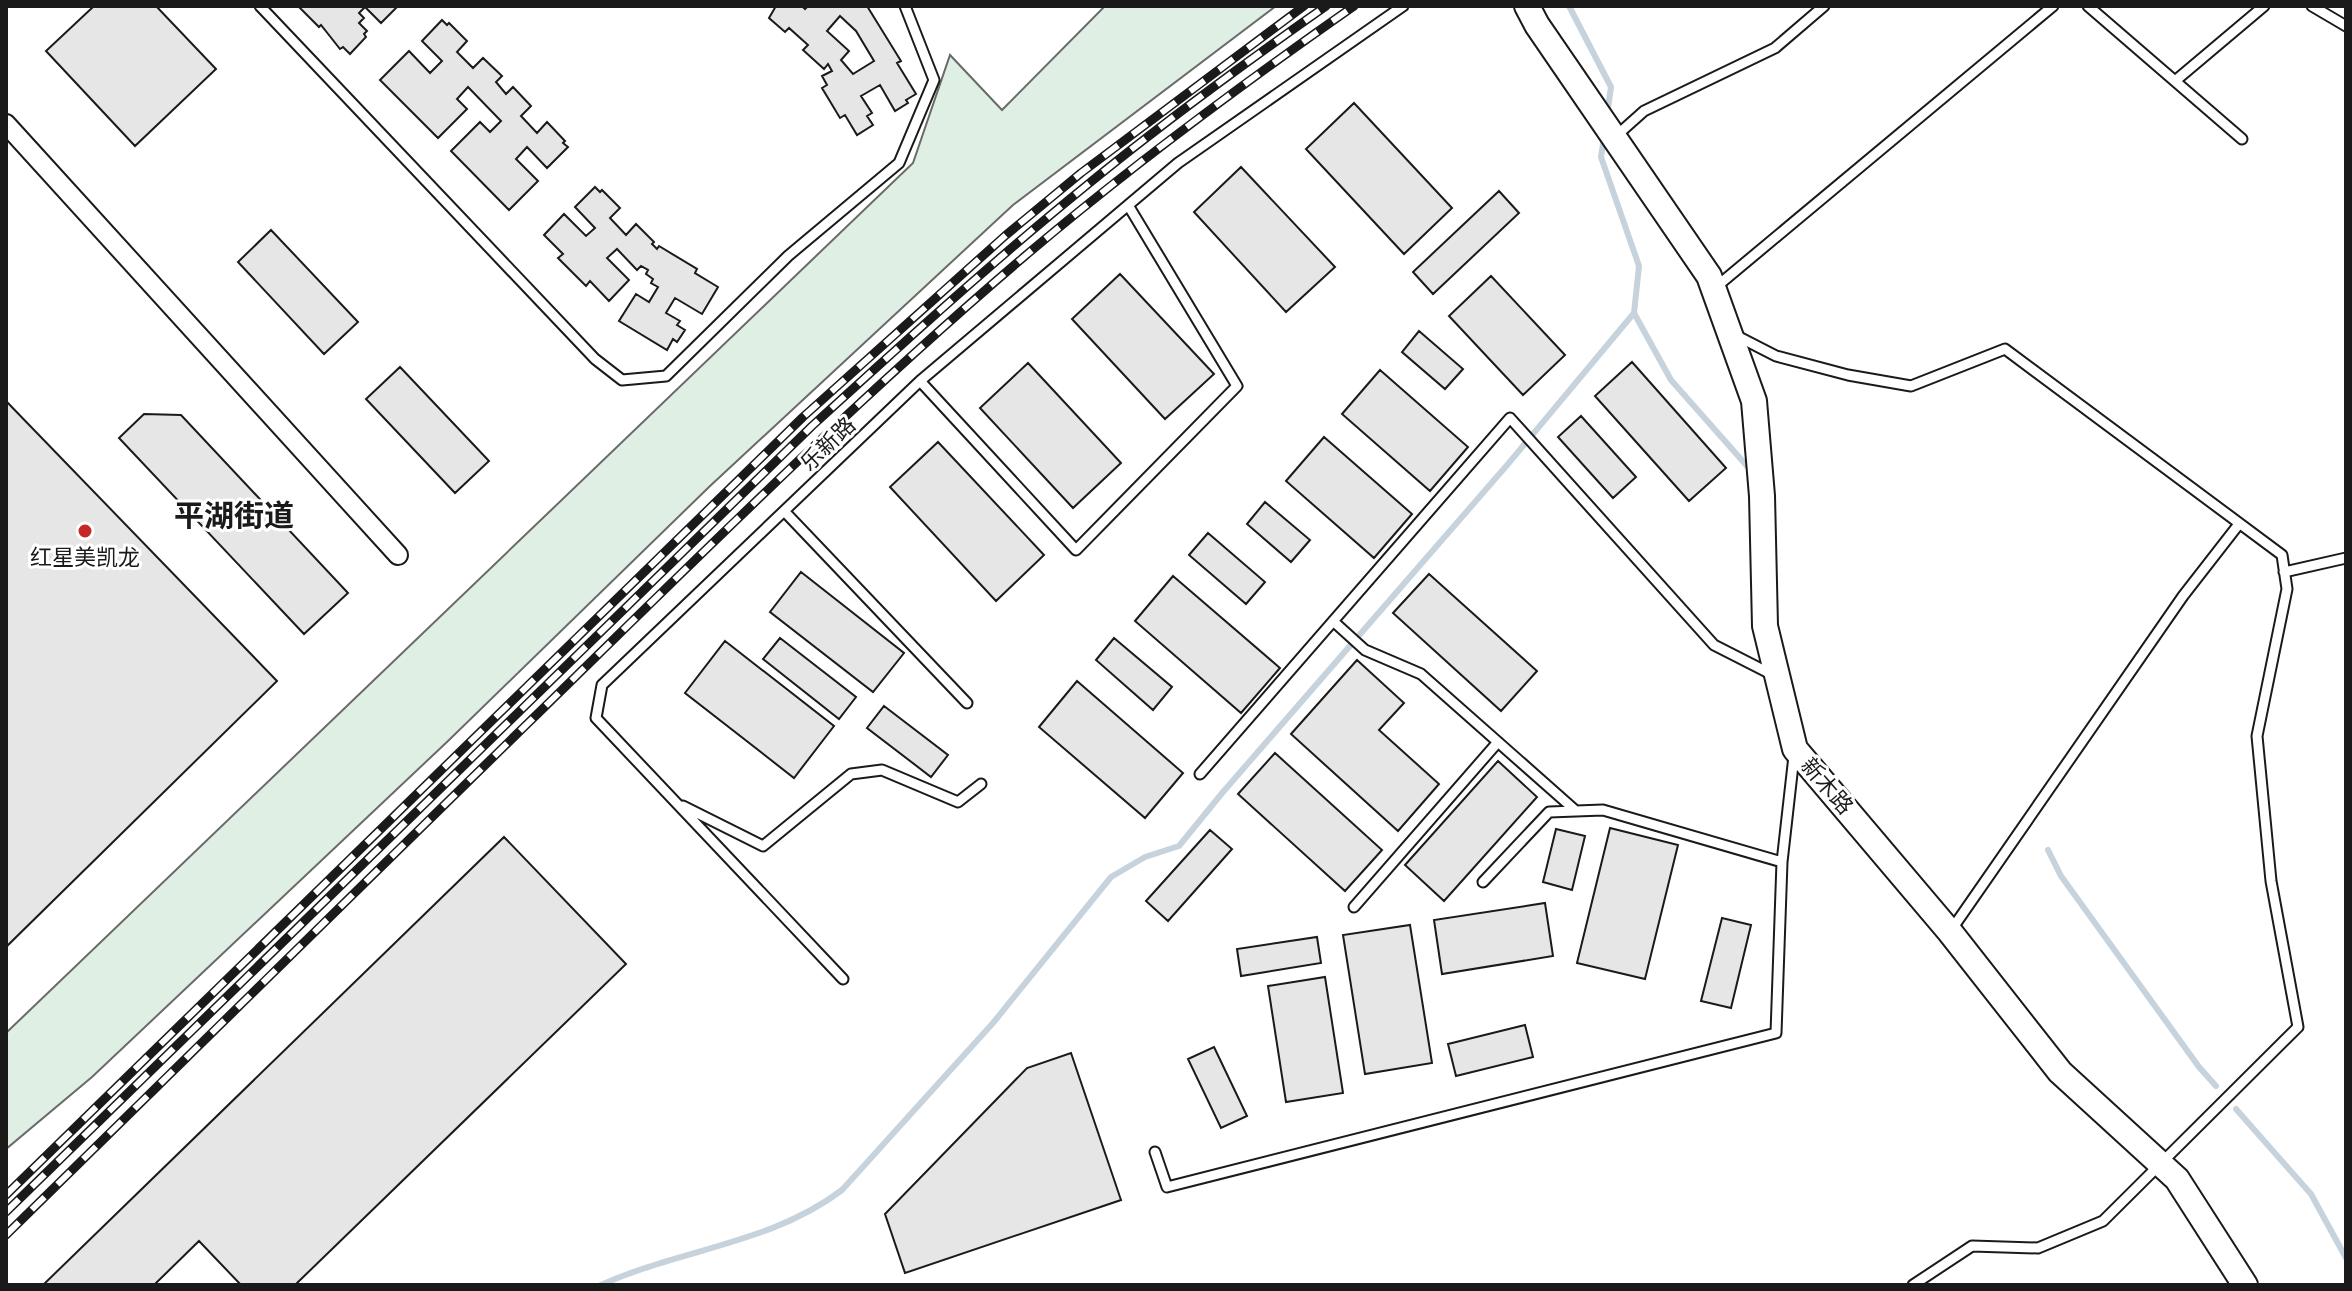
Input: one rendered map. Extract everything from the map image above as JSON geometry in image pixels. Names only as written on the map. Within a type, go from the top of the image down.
[{"type":"street","name":"新木路","points":[[1527,6],[1587,100],[1709,276],[1714,289],[1754,401],[1762,496],[1765,626],[1795,749],[1950,932],[2060,1072],[2177,1179],[2245,1285]]},
{"type":"street","points":[[6,124],[398,555]]},
{"type":"lane","points":[[260,6],[595,359],[622,380],[666,376],[788,256],[899,163],[934,80],[905,6]]},
{"type":"lane","name":"乐新路","points":[[843,979],[596,718],[602,685],[920,381],[1178,163],[1403,6]]},
{"type":"lane","points":[[1614,139],[1644,111],[1775,48],[1824,6]]},
{"type":"lane","points":[[1714,289],[2053,6]]},
{"type":"lane","points":[[2088,6],[2242,139]]},
{"type":"lane","points":[[2175,81],[2264,6]]},
{"type":"lane","points":[[2312,6],[2346,26]]},
{"type":"lane","points":[[920,381],[1076,550],[1237,386],[1128,205]]},
{"type":"lane","points":[[1729,332],[1776,356],[1848,375],[1911,386],[2005,349],[2282,555],[2287,589],[2257,736],[2271,881],[2298,1027],[2103,1221],[2038,1248],[1972,1246],[1913,1285]]},
{"type":"lane","points":[[1200,774],[1510,418],[1714,645],[1778,678]]},
{"type":"lane","points":[[784,511],[967,703]]},
{"type":"lane","points":[[1950,932],[2183,596],[2239,524]]},
{"type":"lane","points":[[2284,572],[2346,558]]},
{"type":"lane","points":[[1333,621],[1365,650],[1421,674],[1576,811]]},
{"type":"lane","points":[[1354,907],[1498,742]]},
{"type":"lane","points":[[1155,1152],[1167,1187],[1776,1033],[1782,862],[1795,749]]},
{"type":"lane","points":[[677,803],[763,846],[851,774],[882,770],[958,802],[981,784]]},
{"type":"lane","points":[[1483,882],[1549,812],[1603,810],[1782,862]]},
{"type":"green space","points":[[1105,6],[1276,6],[1013,205],[709,487],[448,741],[92,1077],[6,1149],[6,1033],[913,163],[950,55],[1002,110]]},
{"type":"building","points":[[94,6],[156,6],[216,69],[135,146],[46,51]]},
{"type":"building","points":[[398,6],[381,23],[365,7],[359,13],[364,18],[359,23],[367,31],[364,34],[366,37],[350,54],[343,47],[340,49],[321,25],[319,27],[300,8]]},
{"type":"building","points":[[776,6],[802,6],[805,9],[808,6],[867,6],[901,61],[897,63],[916,94],[895,111],[880,85],[861,96],[872,113],[867,116],[873,125],[857,135],[845,115],[840,118],[822,88],[827,85],[822,76],[832,71],[828,64],[824,69],[803,50],[808,45],[789,28],[785,32],[769,18]],"holes":[[[840,16],[856,31],[874,61],[853,74],[841,60],[849,51],[827,31]]]},
{"type":"building","points":[[442,20],[467,41],[457,52],[473,68],[483,58],[502,76],[496,82],[506,94],[513,87],[531,106],[521,116],[537,133],[547,122],[568,147],[547,168],[527,147],[516,159],[538,181],[509,210],[451,151],[480,122],[490,132],[501,121],[468,87],[457,99],[467,109],[438,138],[380,80],[409,51],[430,73],[442,61],[422,41]]},
{"type":"building","points":[[1354,103],[1452,208],[1404,254],[1306,149]]},
{"type":"building","points":[[1241,167],[1335,267],[1286,312],[1194,212]]},
{"type":"building","points":[[595,187],[620,208],[610,218],[626,235],[636,224],[657,249],[659,246],[697,269],[695,273],[718,287],[702,314],[675,298],[666,313],[680,321],[677,325],[685,330],[677,342],[673,339],[667,350],[619,321],[636,294],[649,302],[658,287],[651,283],[653,279],[646,274],[648,270],[641,266],[637,270],[617,249],[607,258],[629,280],[609,301],[590,281],[586,286],[558,258],[563,254],[544,235],[564,214],[586,236],[595,228],[575,207]]},
{"type":"building","points":[[1499,191],[1519,213],[1433,294],[1413,272]]},
{"type":"building","points":[[271,230],[358,322],[324,354],[238,262]]},
{"type":"building","points":[[1120,274],[1214,374],[1165,419],[1072,319]]},
{"type":"building","points":[[1491,276],[1565,355],[1523,395],[1449,316]]},
{"type":"building","points":[[1419,331],[1463,369],[1445,389],[1402,352]]},
{"type":"building","points":[[1632,362],[1726,468],[1689,501],[1595,396]]},
{"type":"building","points":[[1028,363],[1121,463],[1073,508],[980,408]]},
{"type":"building","points":[[400,367],[489,461],[455,493],[366,399]]},
{"type":"building","points":[[1380,370],[1468,447],[1430,491],[1342,414]]},
{"type":"building","name":"红星美凯龙","points":[[6,401],[277,681],[6,947]]},
{"type":"building","points":[[144,414],[181,415],[348,593],[304,634],[119,438]]},
{"type":"building","points":[[1581,416],[1636,477],[1613,498],[1558,437]]},
{"type":"building","points":[[1324,437],[1412,514],[1374,558],[1286,481]]},
{"type":"building","points":[[938,442],[1044,555],[996,601],[890,487]]},
{"type":"building","points":[[1265,502],[1310,540],[1291,562],[1247,524]]},
{"type":"building","points":[[1208,533],[1265,582],[1246,604],[1189,555]]},
{"type":"building","points":[[801,572],[904,653],[873,692],[770,612]]},
{"type":"building","points":[[1429,574],[1537,671],[1501,711],[1393,613]]},
{"type":"building","points":[[1173,576],[1280,668],[1241,713],[1135,621]]},
{"type":"building","points":[[780,638],[856,697],[839,719],[763,659]]},
{"type":"building","points":[[1114,638],[1172,687],[1153,710],[1096,660]]},
{"type":"building","points":[[725,641],[834,726],[794,778],[685,693]]},
{"type":"building","points":[[1357,660],[1404,703],[1379,730],[1439,784],[1398,831],[1291,734]]},
{"type":"building","points":[[1077,681],[1183,773],[1145,818],[1039,727]]},
{"type":"building","points":[[884,706],[948,755],[931,777],[867,728]]},
{"type":"building","points":[[1275,753],[1382,850],[1345,891],[1238,794]]},
{"type":"building","points":[[1498,761],[1537,797],[1444,901],[1405,865]]},
{"type":"building","points":[[1610,828],[1678,845],[1645,979],[1577,963]]},
{"type":"building","points":[[1556,829],[1585,836],[1572,890],[1543,882]]},
{"type":"building","points":[[1210,830],[1232,849],[1168,921],[1146,901]]},
{"type":"building","points":[[504,837],[626,964],[295,1285],[241,1285],[199,1241],[154,1285],[43,1285]]},
{"type":"building","points":[[1545,903],[1553,956],[1442,974],[1434,920]]},
{"type":"building","points":[[1722,918],[1751,925],[1731,1008],[1701,1001]]},
{"type":"building","points":[[1410,925],[1432,1063],[1365,1074],[1343,935]]},
{"type":"building","points":[[1317,937],[1321,963],[1241,976],[1237,949]]},
{"type":"building","points":[[1325,977],[1343,1093],[1286,1102],[1268,986]]},
{"type":"building","points":[[1525,1025],[1533,1057],[1456,1076],[1448,1044]]},
{"type":"building","points":[[1214,1047],[1247,1116],[1221,1128],[1188,1059]]},
{"type":"building","points":[[1071,1053],[1121,1200],[905,1273],[885,1214],[1027,1068]]},
{"type":"waterway","points":[[1569,6],[1611,87],[1607,115]]},
{"type":"waterway","points":[[601,1285],[786,1223],[842,1190],[993,1023],[1111,877],[1145,857],[1179,846],[1634,313],[1639,266],[1601,157],[1604,138]]},
{"type":"waterway","points":[[1634,313],[1671,380],[1747,466]]},
{"type":"waterway","points":[[2048,850],[2061,876],[2216,1086]]},
{"type":"waterway","points":[[2236,1109],[2311,1194],[2346,1258]]},
{"type":"railway","points":[[6,1195],[803,417],[1006,235],[1081,173],[1304,6]]},
{"type":"railway","points":[[6,1212],[812,426],[982,273],[1087,185],[1205,93],[1326,6]]},
{"type":"railway","points":[[6,1235],[708,547],[896,370],[1105,190],[1228,96],[1354,6]]},
{"type":"place","name":"红星美凯龙","points":[[85,531]]},
{"type":"district","name":"平湖街道","points":[[234,515]]}]
